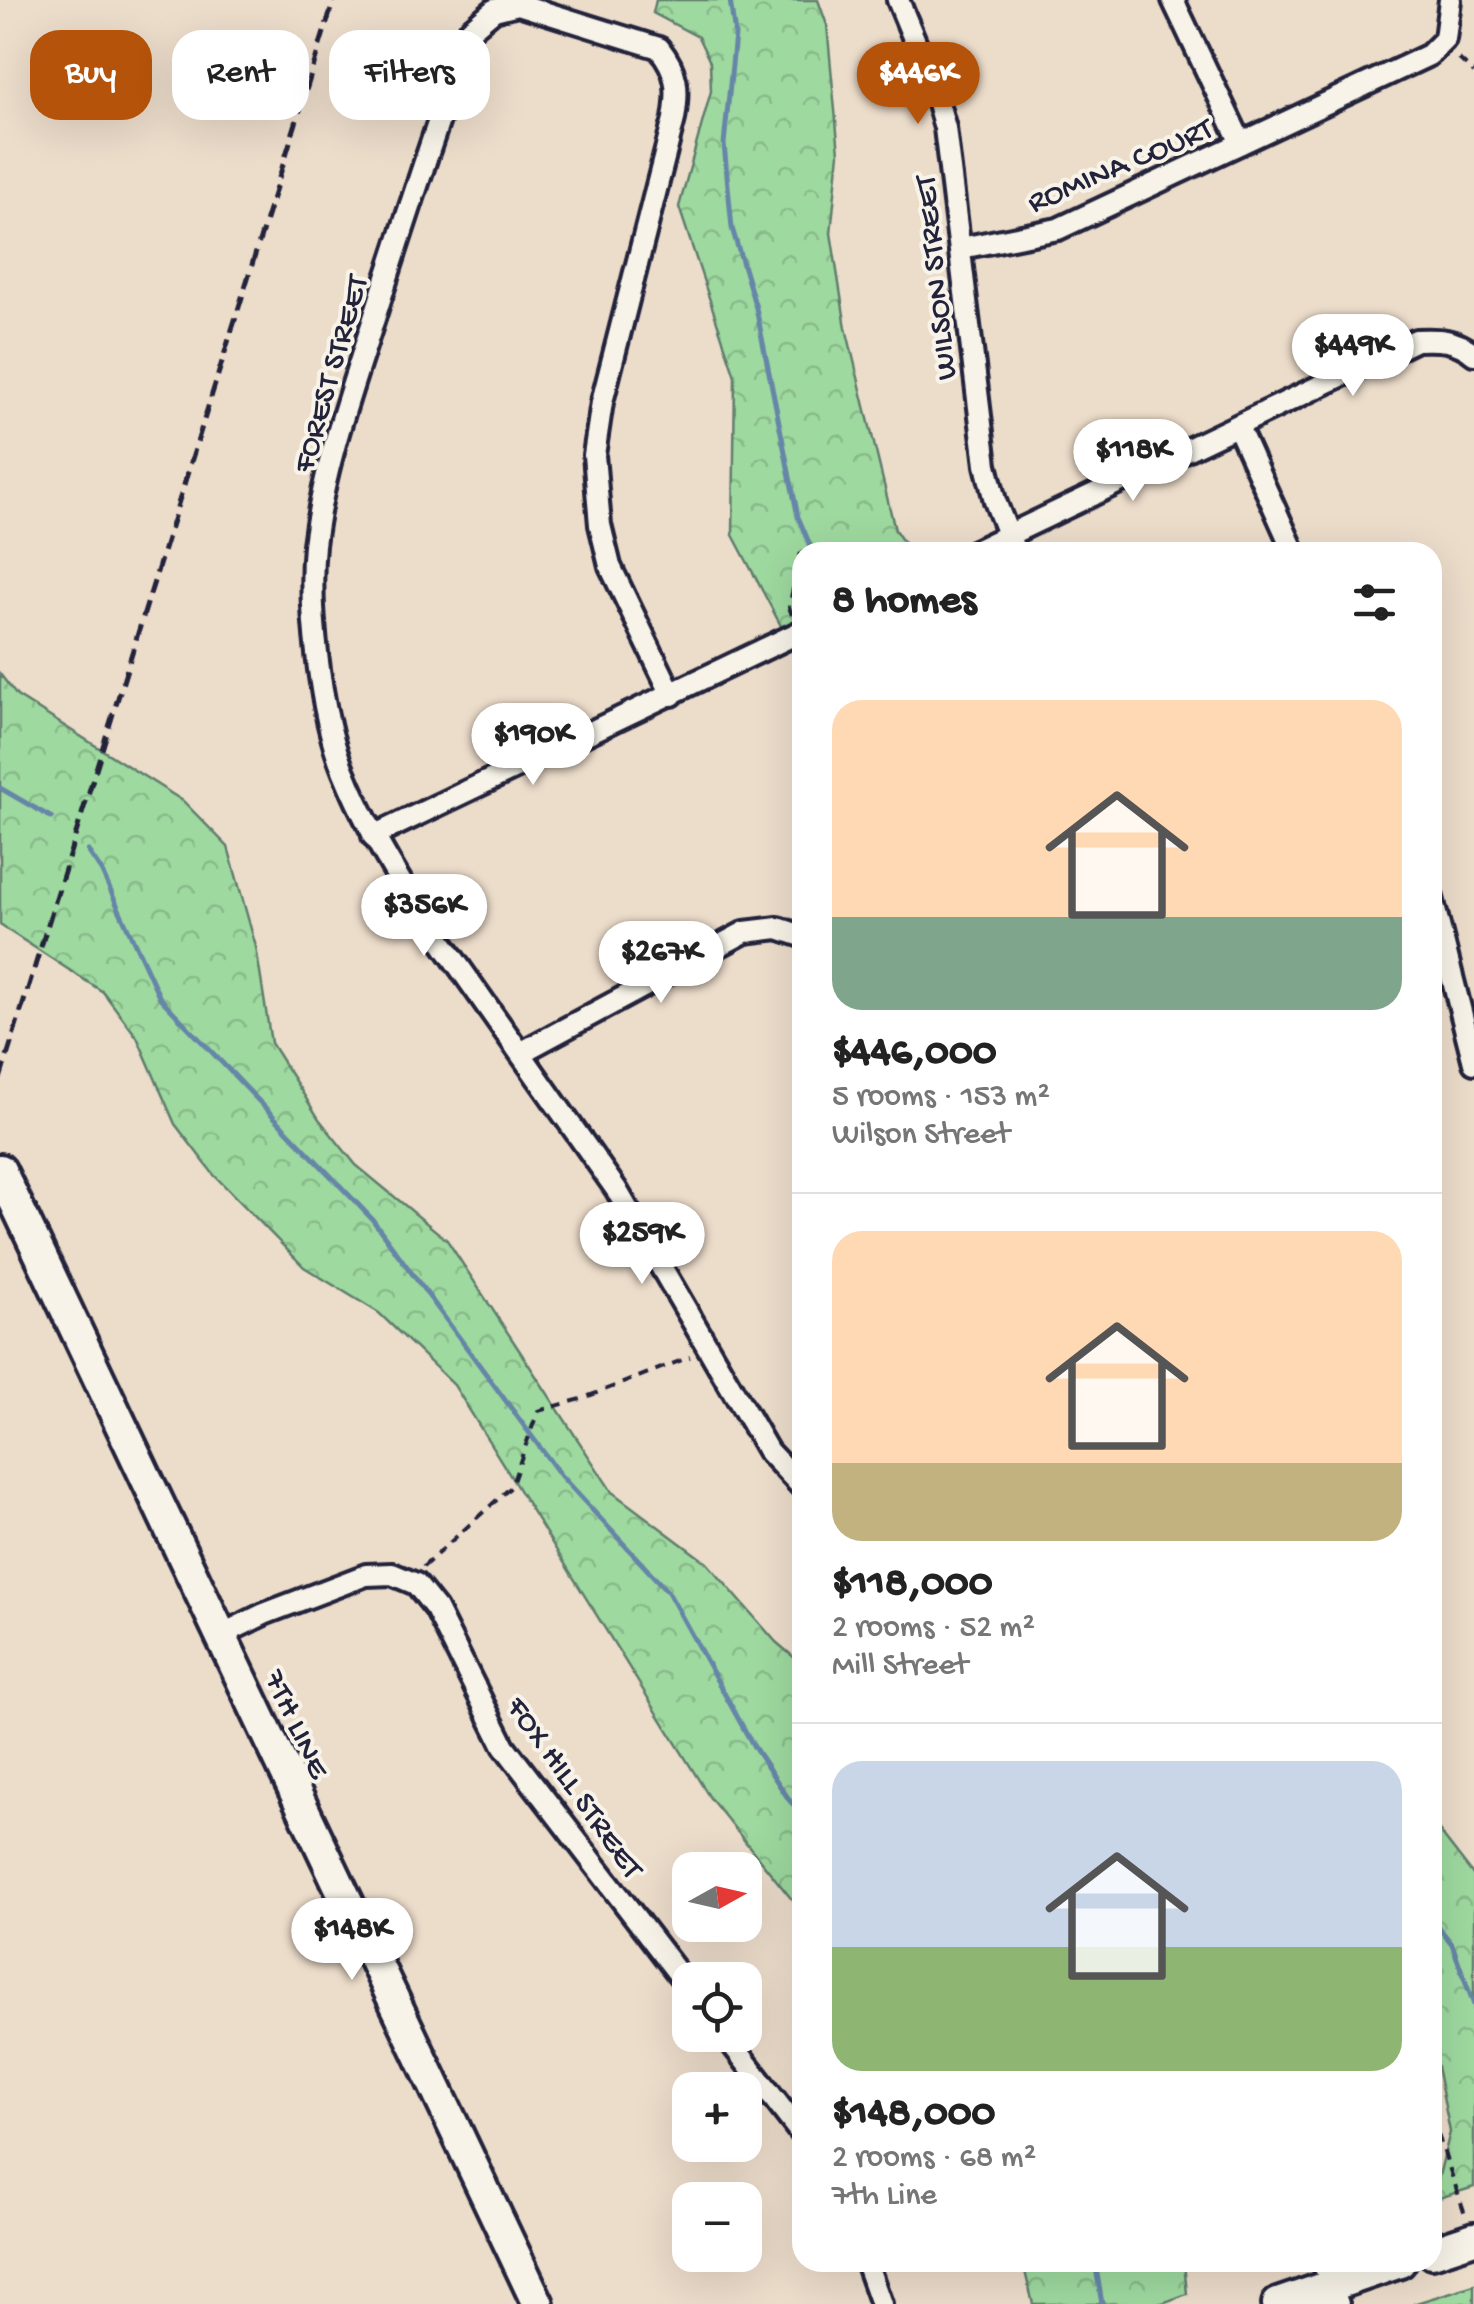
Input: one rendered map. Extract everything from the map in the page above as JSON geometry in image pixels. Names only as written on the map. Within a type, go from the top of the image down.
[{"type":"street","name":"WILSON STREET","points":[[898,0],[945,128],[986,465],[1010,542]]},
{"type":"street","name":"ROMINA COURT","points":[[1173,0],[1241,143]]},
{"type":"street","name":"ROMINA COURT","points":[[961,248],[1058,228],[1429,54],[1445,39],[1450,0]]},
{"type":"street","name":"FOREST STREET","points":[[672,695],[610,566],[600,525],[594,455],[602,402],[679,89],[673,66],[658,48],[518,4],[494,10],[470,30],[407,214],[328,468],[314,546],[313,614],[321,680],[341,766],[373,836],[410,897],[616,1189],[768,1451],[792,1476]]},
{"type":"street","points":[[1017,542],[1416,340],[1441,339],[1464,346],[1474,354]]},
{"type":"street","points":[[1238,427],[1290,542]]},
{"type":"street","points":[[373,836],[792,636]]},
{"type":"street","points":[[522,1052],[745,932],[778,928],[792,933]]},
{"type":"street","points":[[1442,938],[1474,1063]]},
{"type":"street","name":"7TH LINE","points":[[0,1170],[538,2304]]},
{"type":"street","name":"FOX HILL STREET","points":[[220,1636],[264,1614],[366,1575],[392,1574],[416,1584],[436,1608],[504,1746],[672,1965]]},
{"type":"street","points":[[738,2052],[792,2122]]},
{"type":"street","points":[[1442,2249],[1474,2238]]},
{"type":"street","points":[[870,2272],[881,2304]]},
{"type":"street","points":[[1278,2304],[1369,2272]]},
{"type":"path","points":[[1459,59],[1474,72]]},
{"type":"path","points":[[423,1568],[511,1486],[538,1411],[581,1399],[707,1350]]},
{"type":"path","points":[[1442,2147],[1474,2238]]},
{"type":"green space","points":[[656,0],[818,0],[827,25],[839,153],[831,233],[846,328],[895,530],[903,542],[792,542],[792,647],[733,535],[735,376],[679,207],[711,91],[710,62],[698,37],[653,13]]},
{"type":"green space","points":[[0,674],[17,696],[183,801],[228,847],[256,947],[271,1043],[319,1119],[356,1165],[447,1240],[612,1492],[707,1563],[792,1656],[792,1900],[762,1862],[762,1852],[754,1852],[710,1798],[454,1385],[379,1313],[304,1267],[214,1175],[175,1124],[137,1037],[103,992],[0,925]]},
{"type":"green space","points":[[1442,1835],[1474,1876],[1474,2187],[1442,2197],[1442,2164],[1450,2132],[1442,2092]]},
{"type":"green space","points":[[1025,2272],[1185,2272],[1187,2294],[1160,2304],[1033,2304]]},
{"type":"green space","points":[[1474,2285],[1474,2304],[1413,2304]]},
{"type":"waterway","points":[[730,0],[735,35],[724,144],[732,228],[756,308],[798,517],[809,542]]},
{"type":"waterway","points":[[0,788],[52,818]]},
{"type":"waterway","points":[[88,851],[101,870],[160,998],[372,1219],[561,1476],[668,1592],[754,1747],[792,1803]]},
{"type":"waterway","points":[[1442,1932],[1452,1944],[1474,2005]]},
{"type":"waterway","points":[[1097,2272],[1102,2304]]},
{"type":"railway","points":[[0,1079],[334,0]]}]
